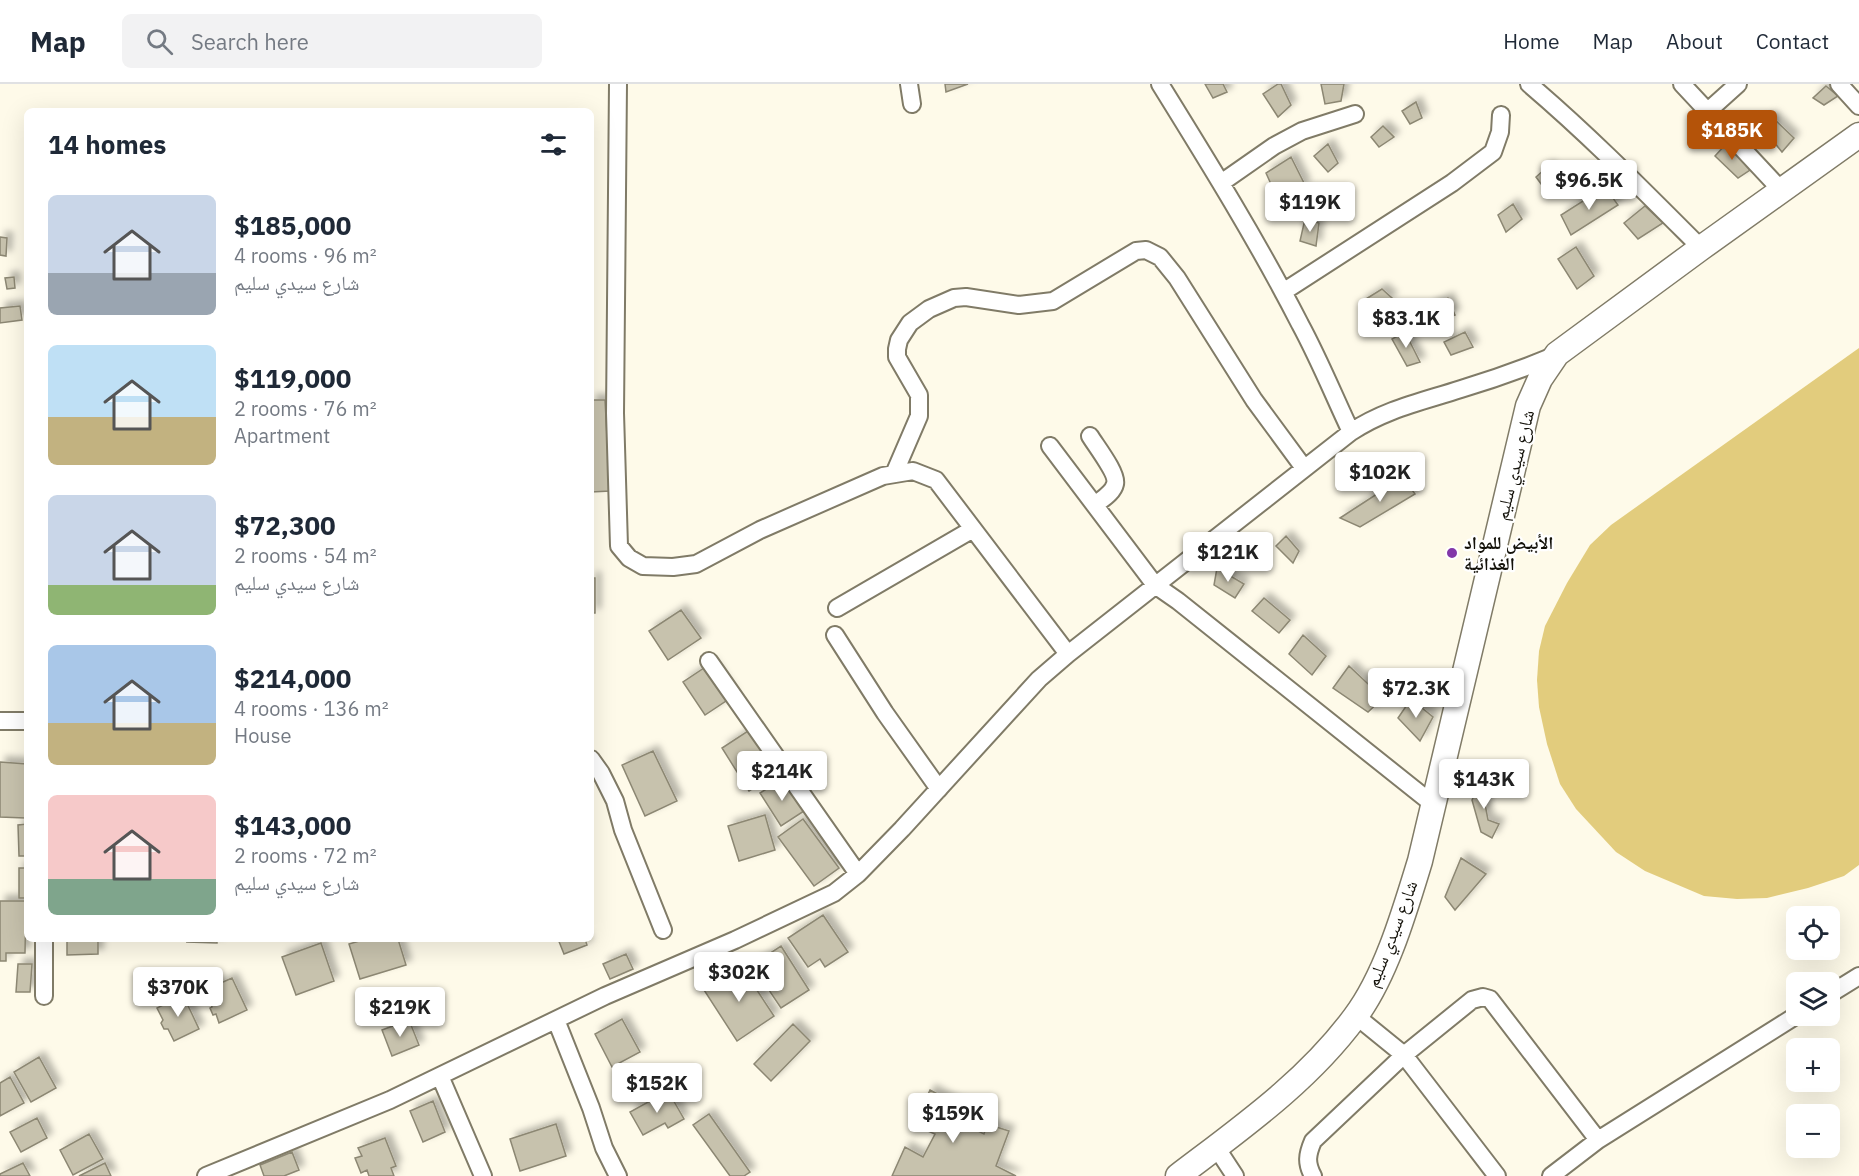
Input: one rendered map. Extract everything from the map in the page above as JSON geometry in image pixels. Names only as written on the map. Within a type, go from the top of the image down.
[{"type":"main road","name":"شارع سيدي سليم","points":[[1178,1176],[1275,1102],[1302,1078],[1356,1017],[1378,978],[1403,917],[1420,861],[1528,406],[1540,379],[1557,354],[1859,135]]},
{"type":"street","points":[[618,84],[615,413],[620,546],[629,558],[643,566],[673,567],[696,564],[760,530],[883,476],[913,471],[936,480],[1068,654]]},
{"type":"street","points":[[909,84],[912,104]]},
{"type":"street","points":[[1160,84],[1221,183],[1283,292],[1351,432]]},
{"type":"street","points":[[1529,84],[1554,105],[1701,248]]},
{"type":"street","points":[[1682,84],[1781,190]]},
{"type":"street","points":[[1708,111],[1738,84]]},
{"type":"street","points":[[1839,84],[1859,106]]},
{"type":"street","points":[[1221,183],[1274,146],[1302,132],[1355,114]]},
{"type":"street","points":[[1283,292],[1452,183],[1493,152],[1500,132],[1501,115]]},
{"type":"street","points":[[894,474],[919,416],[919,395],[897,357],[899,340],[910,323],[928,309],[954,298],[966,297],[1019,305],[1053,301],[1136,251],[1146,250],[1160,257],[1177,278],[1254,400],[1304,468]]},
{"type":"street","points":[[206,1176],[390,1100],[605,996],[735,940],[834,893],[858,874],[1039,679],[1351,432],[1371,419],[1407,405],[1504,376],[1557,354]]},
{"type":"street","points":[[1090,436],[1114,472],[1116,482],[1112,491],[1095,505]]},
{"type":"street","points":[[1050,446],[1155,585],[1434,805]]},
{"type":"street","points":[[837,608],[973,529]]},
{"type":"street","points":[[835,635],[939,789]]},
{"type":"street","points":[[709,661],[858,874]]},
{"type":"street","points":[[0,721],[24,721]]},
{"type":"street","points":[[594,763],[615,801],[623,830],[663,930]]},
{"type":"street","points":[[44,942],[44,996]]},
{"type":"street","points":[[1840,988],[1859,976]]},
{"type":"street","points":[[1313,1176],[1307,1165],[1312,1141],[1404,1055],[1472,1000],[1483,998],[1490,999],[1598,1140]]},
{"type":"street","points":[[1356,1017],[1404,1055],[1497,1176]]},
{"type":"street","points":[[556,1020],[591,1108],[604,1148],[618,1176]]},
{"type":"street","points":[[1551,1176],[1598,1140],[1786,1023]]},
{"type":"street","points":[[440,1076],[483,1176]]},
{"type":"street","points":[[1216,1147],[1235,1176]]},
{"type":"shaded area","points":[[1859,348],[1859,865],[1844,876],[1767,898],[1737,899],[1704,896],[1645,871],[1616,852],[1576,809],[1560,784],[1547,744],[1539,707],[1537,680],[1539,651],[1545,626],[1590,545],[1611,525]]},
{"type":"building","points":[[945,84],[968,84],[946,92]]},
{"type":"building","points":[[1205,84],[1223,84],[1227,92],[1213,98]]},
{"type":"building","points":[[1281,84],[1291,105],[1278,117],[1263,94]]},
{"type":"building","points":[[1321,84],[1344,84],[1341,101],[1325,104]]},
{"type":"building","points":[[1826,86],[1838,96],[1824,105],[1813,98]]},
{"type":"building","points":[[1416,102],[1422,118],[1410,124],[1402,111]]},
{"type":"building","points":[[1771,116],[1794,138],[1782,152],[1760,125]]},
{"type":"building","points":[[1383,126],[1394,137],[1379,147],[1371,137]]},
{"type":"building","points":[[1727,143],[1750,170],[1738,178],[1715,156]]},
{"type":"building","points":[[1328,144],[1338,163],[1328,172],[1314,156]]},
{"type":"building","points":[[1291,157],[1305,185],[1279,202],[1266,173]]},
{"type":"building","points":[[1548,166],[1561,182],[1547,192],[1536,177]]},
{"type":"building","points":[[1605,187],[1618,205],[1571,235],[1561,215]]},
{"type":"building","points":[[1513,204],[1522,219],[1506,232],[1498,215]]},
{"type":"building","points":[[1645,206],[1663,223],[1638,239],[1624,223]]},
{"type":"building","points":[[1305,219],[1319,223],[1316,246],[1300,241]]},
{"type":"building","points":[[0,237],[7,238],[6,256],[0,255]]},
{"type":"building","points":[[1576,247],[1594,276],[1577,289],[1558,259]]},
{"type":"building","points":[[14,277],[15,288],[7,289],[5,278]]},
{"type":"building","points":[[1382,289],[1392,298],[1369,315],[1361,302]]},
{"type":"building","points":[[1448,298],[1455,315],[1440,320],[1429,306]]},
{"type":"building","points":[[20,306],[22,320],[0,323],[0,308]]},
{"type":"building","points":[[1405,332],[1420,362],[1407,366],[1392,339]]},
{"type":"building","points":[[1465,332],[1473,347],[1451,355],[1444,342]]},
{"type":"building","points":[[594,400],[605,400],[610,491],[594,492]]},
{"type":"building","points":[[1403,477],[1415,494],[1360,527],[1340,518]]},
{"type":"building","points":[[1286,536],[1299,551],[1293,563],[1276,546]]},
{"type":"building","points":[[1217,568],[1244,584],[1235,598],[1214,585]]},
{"type":"building","points":[[594,578],[595,578],[594,613]]},
{"type":"building","points":[[1264,598],[1290,620],[1279,633],[1252,611]]},
{"type":"building","points":[[681,610],[701,638],[668,660],[649,631]]},
{"type":"building","points":[[1303,635],[1326,656],[1312,675],[1289,654]]},
{"type":"building","points":[[710,664],[732,697],[705,715],[683,682]]},
{"type":"building","points":[[1349,666],[1383,698],[1368,712],[1333,688]]},
{"type":"building","points":[[1411,699],[1433,717],[1420,741],[1398,718]]},
{"type":"building","points":[[751,729],[779,772],[749,791],[722,748]]},
{"type":"building","points":[[653,751],[677,801],[645,816],[622,765]]},
{"type":"building","points":[[0,762],[24,764],[24,818],[0,817]]},
{"type":"building","points":[[782,779],[804,811],[781,826],[760,793]]},
{"type":"building","points":[[1481,781],[1493,788],[1485,804],[1488,820],[1499,824],[1492,838],[1481,832],[1472,800]]},
{"type":"building","points":[[765,815],[775,850],[739,861],[728,826]]},
{"type":"building","points":[[803,819],[839,868],[814,886],[778,837]]},
{"type":"building","points":[[24,824],[24,856],[19,856],[18,825]]},
{"type":"building","points":[[1461,858],[1486,874],[1455,910],[1445,897]]},
{"type":"building","points":[[19,868],[24,868],[24,898],[19,898]]},
{"type":"building","points":[[0,901],[24,901],[25,953],[6,953],[6,961],[0,961]]},
{"type":"building","points":[[823,915],[848,952],[825,967],[820,959],[808,967],[788,938]]},
{"type":"building","points":[[67,942],[98,942],[98,954],[67,955]]},
{"type":"building","points":[[399,942],[406,965],[360,979],[349,944]]},
{"type":"building","points":[[559,942],[586,942],[587,945],[564,954]]},
{"type":"building","points":[[321,943],[334,981],[296,995],[282,957]]},
{"type":"building","points":[[781,946],[809,990],[781,1008],[752,965]]},
{"type":"building","points":[[626,954],[633,969],[610,979],[603,964]]},
{"type":"building","points":[[18,964],[32,964],[30,992],[16,992]]},
{"type":"building","points":[[741,966],[774,1016],[737,1041],[704,990]]},
{"type":"building","points":[[232,978],[247,1010],[219,1023],[216,1014],[213,1015],[210,1008],[212,1007],[205,990]]},
{"type":"building","points":[[183,995],[199,1029],[174,1041],[168,1029],[164,1029],[161,1023],[163,1020],[157,1008]]},
{"type":"building","points":[[622,1019],[640,1052],[612,1067],[595,1034]]},
{"type":"building","points":[[409,1020],[419,1045],[392,1056],[382,1030]]},
{"type":"building","points":[[793,1024],[810,1041],[771,1081],[754,1064]]},
{"type":"building","points":[[39,1057],[56,1088],[31,1102],[14,1072]]},
{"type":"building","points":[[10,1077],[24,1103],[0,1116],[0,1083]]},
{"type":"building","points":[[930,1090],[969,1111],[966,1125],[984,1134],[987,1124],[1009,1131],[996,1166],[1016,1176],[892,1176],[905,1147],[923,1157],[935,1134],[914,1125]]},
{"type":"building","points":[[668,1091],[684,1119],[668,1128],[665,1123],[643,1135],[630,1112]]},
{"type":"building","points":[[433,1101],[445,1132],[423,1142],[410,1111]]},
{"type":"building","points":[[709,1114],[750,1172],[744,1176],[730,1176],[693,1125]]},
{"type":"building","points":[[37,1118],[47,1138],[21,1152],[10,1132]]},
{"type":"building","points":[[556,1124],[566,1156],[520,1171],[510,1139]]},
{"type":"building","points":[[89,1134],[103,1159],[73,1175],[60,1150]]},
{"type":"building","points":[[385,1138],[396,1166],[391,1168],[394,1176],[369,1176],[367,1170],[361,1173],[355,1158],[362,1156],[358,1148]]},
{"type":"building","points":[[292,1152],[299,1170],[284,1176],[264,1176],[260,1165]]},
{"type":"building","points":[[23,1163],[30,1176],[0,1176],[0,1174]]},
{"type":"building","points":[[105,1163],[111,1176],[79,1176]]},
{"type":"place","name":"الأبيض للمواد الغذائية","points":[[1452,553]]}]
